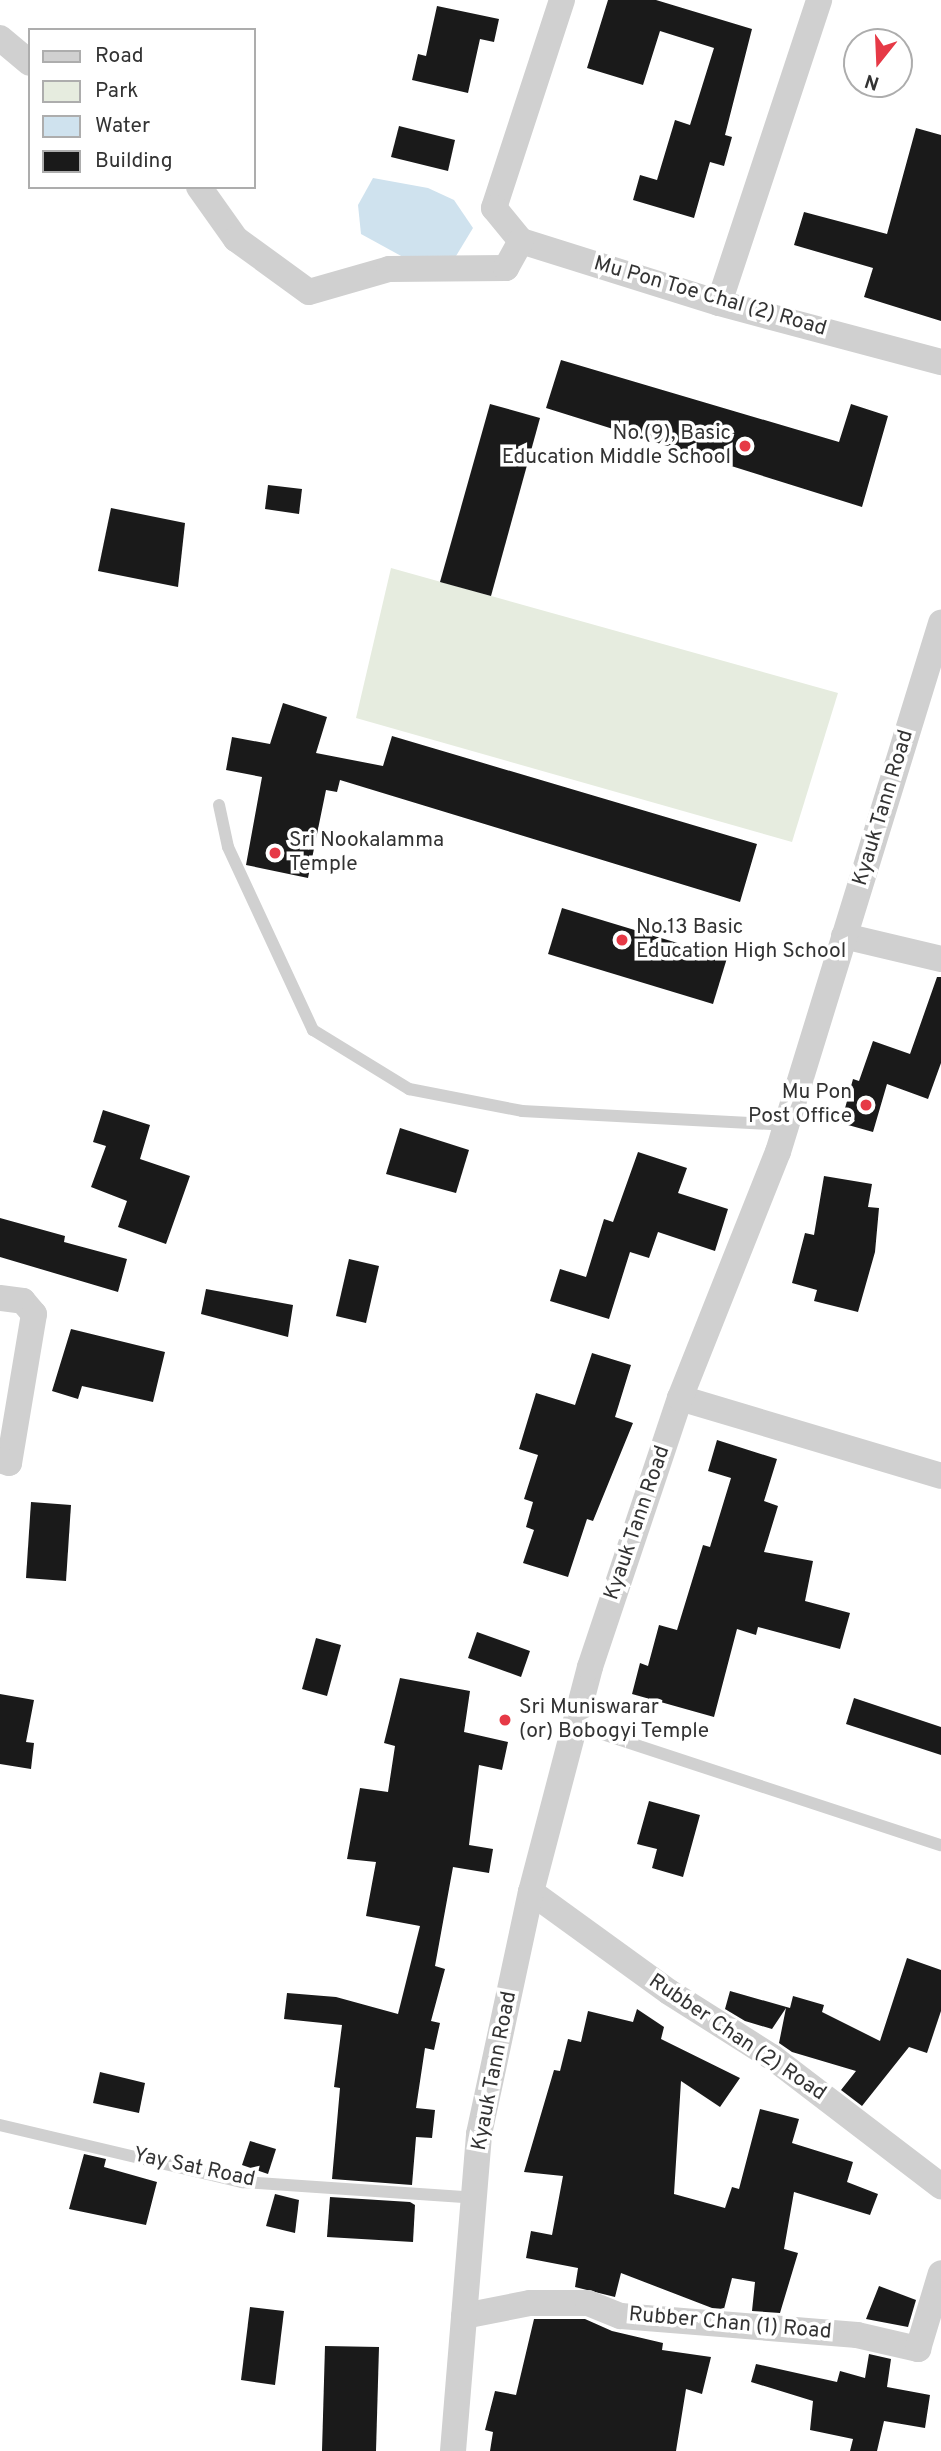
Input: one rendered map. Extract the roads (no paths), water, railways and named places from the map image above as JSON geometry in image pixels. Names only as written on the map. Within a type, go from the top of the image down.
[{"type":"street","points":[[200,189],[236,239],[309,292],[389,269],[506,268],[521,241],[494,208],[562,0]]},
{"type":"street","points":[[719,303],[819,0]]},
{"type":"street","points":[[0,38],[28,61]]},
{"type":"street","name":"Mu Pon Toe Chal (2) Road","points":[[521,241],[719,303],[941,362]]},
{"type":"street","name":"Kyauk Tann Road","points":[[453,2451],[480,2134],[531,1892],[590,1667],[680,1398],[786,1125],[941,623]]},
{"type":"street","points":[[845,936],[941,959]]},
{"type":"street","points":[[0,1298],[23,1301],[34,1314],[9,1463],[0,1460]]},
{"type":"street","points":[[680,1398],[941,1476]]},
{"type":"street","name":"Rubber Chan (2) Road","points":[[531,1892],[668,1992],[772,2057],[941,2186]]},
{"type":"street","name":"Rubber Chan (1) Road","points":[[464,2316],[530,2303],[588,2303],[621,2316],[857,2335],[918,2349],[941,2273]]},
{"type":"lane","points":[[219,805],[228,846],[313,1030],[408,1089],[522,1111],[786,1125]]},
{"type":"lane","points":[[575,1725],[941,1845]]},
{"type":"lane","name":"Yay Sat Road","points":[[0,2125],[242,2182],[474,2198]]},
{"type":"water","points":[[373,178],[428,188],[454,200],[473,228],[453,261],[403,257],[361,234],[358,205]]},
{"type":"place","name":"No.(9), Basic Education Middle School","points":[[745,446]]},
{"type":"place","name":"Sri Nookalamma Temple","points":[[275,853]]},
{"type":"place","name":"No.13 Basic Education High School","points":[[622,940]]},
{"type":"place","name":"Mu Pon Post Office","points":[[866,1105]]},
{"type":"place","name":"Sri Muniswarar (or) Bobogyi Temple","points":[[505,1720]]}]
